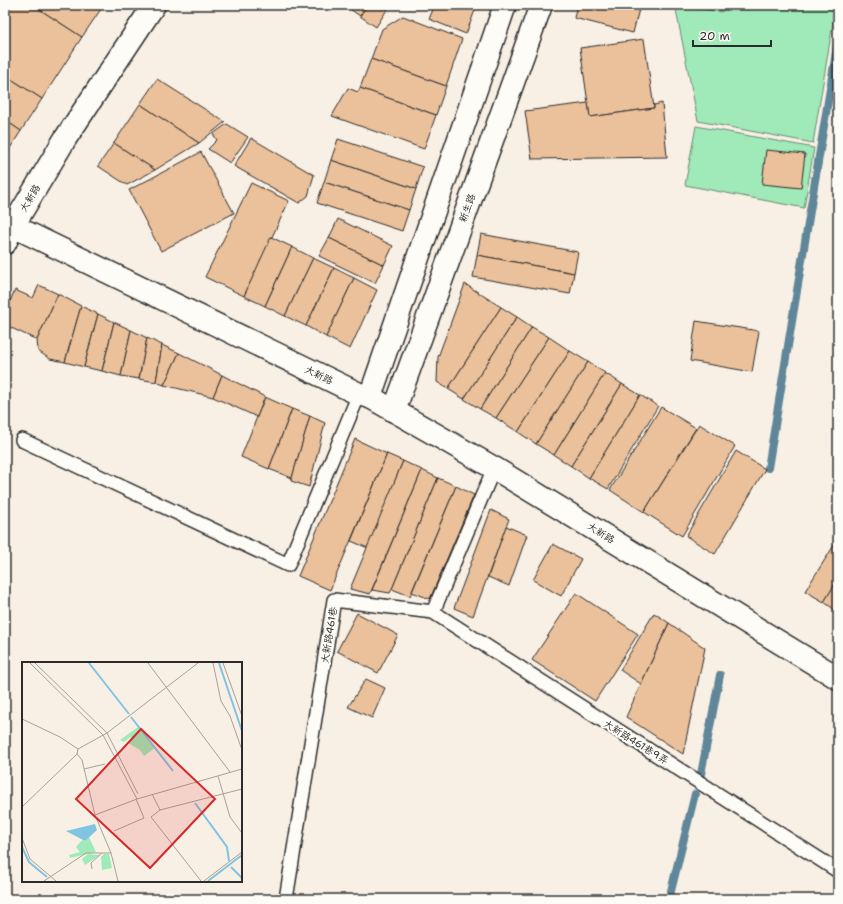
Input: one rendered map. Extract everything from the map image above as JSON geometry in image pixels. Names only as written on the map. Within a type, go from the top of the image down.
[{"type":"main road","name":"大新路","points":[[154,5],[65,139],[9,234],[365,396],[394,411],[494,468],[838,678]]},
{"type":"main road","points":[[365,396],[505,5]]},
{"type":"main road","name":"新生路","points":[[394,411],[541,5]]},
{"type":"lane","points":[[22,440],[288,565],[365,396]]},
{"type":"lane","points":[[433,612],[494,468]]},
{"type":"lane","name":"大新路461巷","points":[[286,899],[334,600],[433,612]]},
{"type":"lane","name":"大新路461巷9弄","points":[[433,612],[838,871]]},
{"type":"green space","points":[[675,5],[722,12],[723,5],[836,5],[813,143],[698,121]]},
{"type":"green space","points":[[696,126],[814,148],[804,208],[685,185]]},
{"type":"building","points":[[5,5],[33,5],[82,37],[42,99],[5,75]]},
{"type":"building","points":[[33,5],[100,5],[103,6],[82,37]]},
{"type":"building","points":[[344,5],[367,5],[360,16]]},
{"type":"building","points":[[367,5],[390,5],[376,27],[360,16]]},
{"type":"building","points":[[435,5],[477,5],[466,34],[429,19]]},
{"type":"building","points":[[577,5],[640,5],[633,33],[574,18]]},
{"type":"building","points":[[690,5],[721,5],[721,10]]},
{"type":"building","points":[[403,16],[462,39],[446,86],[371,59],[382,29]]},
{"type":"building","points":[[644,39],[654,108],[590,117],[580,48]]},
{"type":"building","points":[[371,59],[446,86],[436,115],[360,88]]},
{"type":"building","points":[[5,75],[42,99],[21,131],[5,120]]},
{"type":"building","points":[[157,79],[225,122],[199,143],[140,104]]},
{"type":"building","points":[[348,88],[358,92],[360,88],[436,115],[424,149],[332,116]]},
{"type":"building","points":[[588,103],[590,117],[654,108],[654,105],[662,103],[667,157],[532,159],[525,111]]},
{"type":"building","points":[[140,104],[199,143],[155,170],[114,143]]},
{"type":"building","points":[[5,120],[21,131],[5,156]]},
{"type":"building","points":[[227,124],[248,137],[230,163],[208,149],[217,140],[213,134]]},
{"type":"building","points":[[251,138],[314,175],[308,196],[299,203],[234,166]]},
{"type":"building","points":[[338,139],[423,167],[416,189],[331,160]]},
{"type":"building","points":[[114,143],[155,170],[127,185],[98,166]]},
{"type":"building","points":[[766,150],[805,154],[801,188],[762,184]]},
{"type":"building","points":[[201,152],[234,213],[161,251],[129,190]]},
{"type":"building","points":[[331,160],[416,189],[409,210],[324,182]]},
{"type":"building","points":[[324,182],[409,210],[402,231],[317,203]]},
{"type":"building","points":[[251,183],[289,201],[244,296],[205,277]]},
{"type":"building","points":[[338,219],[393,246],[384,265],[329,238]]},
{"type":"building","points":[[481,234],[578,252],[574,273],[477,255]]},
{"type":"building","points":[[271,237],[292,247],[265,306],[244,296]]},
{"type":"building","points":[[329,238],[384,265],[375,283],[319,256]]},
{"type":"building","points":[[292,247],[313,258],[285,316],[265,306]]},
{"type":"building","points":[[477,255],[574,273],[570,294],[473,277]]},
{"type":"building","points":[[313,258],[334,268],[306,326],[285,316]]},
{"type":"building","points":[[334,268],[354,278],[326,337],[306,326]]},
{"type":"building","points":[[354,278],[377,290],[350,349],[326,337]]},
{"type":"building","points":[[465,284],[501,307],[448,389],[437,382],[438,357]]},
{"type":"building","points":[[39,285],[58,294],[37,340],[5,325],[5,312],[15,290],[33,298]]},
{"type":"building","points":[[58,294],[81,306],[65,362],[50,359],[38,351],[37,340]]},
{"type":"building","points":[[81,306],[98,314],[84,367],[65,362]]},
{"type":"building","points":[[501,307],[517,317],[464,399],[448,389]]},
{"type":"building","points":[[98,314],[114,322],[102,371],[84,367]]},
{"type":"building","points":[[517,317],[532,327],[480,409],[464,399]]},
{"type":"building","points":[[696,321],[759,331],[752,372],[690,361]]},
{"type":"building","points":[[114,322],[131,330],[121,376],[102,371]]},
{"type":"building","points":[[532,327],[549,337],[496,418],[480,409]]},
{"type":"building","points":[[131,330],[147,338],[139,379],[121,376]]},
{"type":"building","points":[[549,337],[570,351],[518,432],[496,418]]},
{"type":"building","points":[[147,338],[162,345],[156,382],[139,379]]},
{"type":"building","points":[[162,345],[179,353],[164,385],[156,382]]},
{"type":"building","points":[[570,351],[588,362],[536,444],[518,432]]},
{"type":"building","points":[[179,353],[222,375],[213,397],[164,385]]},
{"type":"building","points":[[588,362],[605,373],[554,455],[536,444]]},
{"type":"building","points":[[605,373],[622,384],[571,466],[554,455]]},
{"type":"building","points":[[222,375],[265,397],[257,417],[213,397]]},
{"type":"building","points":[[622,384],[640,395],[589,478],[571,466]]},
{"type":"building","points":[[640,395],[658,406],[608,489],[589,478]]},
{"type":"building","points":[[265,397],[292,409],[269,469],[241,457]]},
{"type":"building","points":[[661,407],[696,428],[644,512],[610,490]]},
{"type":"building","points":[[292,409],[310,416],[292,478],[269,469]]},
{"type":"building","points":[[310,416],[325,423],[309,487],[291,481]]},
{"type":"building","points":[[699,424],[735,446],[682,536],[644,512]]},
{"type":"building","points":[[355,439],[387,454],[330,590],[298,576]]},
{"type":"building","points":[[736,451],[765,469],[715,554],[686,536]]},
{"type":"building","points":[[387,454],[403,461],[368,548],[351,541]]},
{"type":"building","points":[[403,461],[422,470],[370,594],[350,589]]},
{"type":"building","points":[[422,470],[438,478],[392,589],[390,593],[372,590]]},
{"type":"building","points":[[438,478],[456,486],[410,596],[392,589]]},
{"type":"building","points":[[456,486],[474,495],[430,599],[412,592]]},
{"type":"building","points":[[491,510],[509,519],[473,616],[454,608]]},
{"type":"building","points":[[506,526],[527,535],[509,586],[488,577]]},
{"type":"building","points":[[838,539],[838,579],[824,602],[805,591]]},
{"type":"building","points":[[553,544],[581,559],[561,596],[533,580]]},
{"type":"building","points":[[838,579],[838,612],[824,602]]},
{"type":"building","points":[[576,593],[638,634],[595,701],[532,660]]},
{"type":"building","points":[[357,613],[398,635],[378,673],[337,651]]},
{"type":"building","points":[[654,613],[669,623],[641,684],[620,670]]},
{"type":"building","points":[[669,623],[705,648],[683,754],[626,717]]},
{"type":"building","points":[[366,679],[385,688],[372,718],[348,707]]},
{"type":"waterway","points":[[768,468],[838,40]]},
{"type":"waterway","points":[[701,774],[720,675]]},
{"type":"waterway","points":[[669,899],[695,794]]}]
